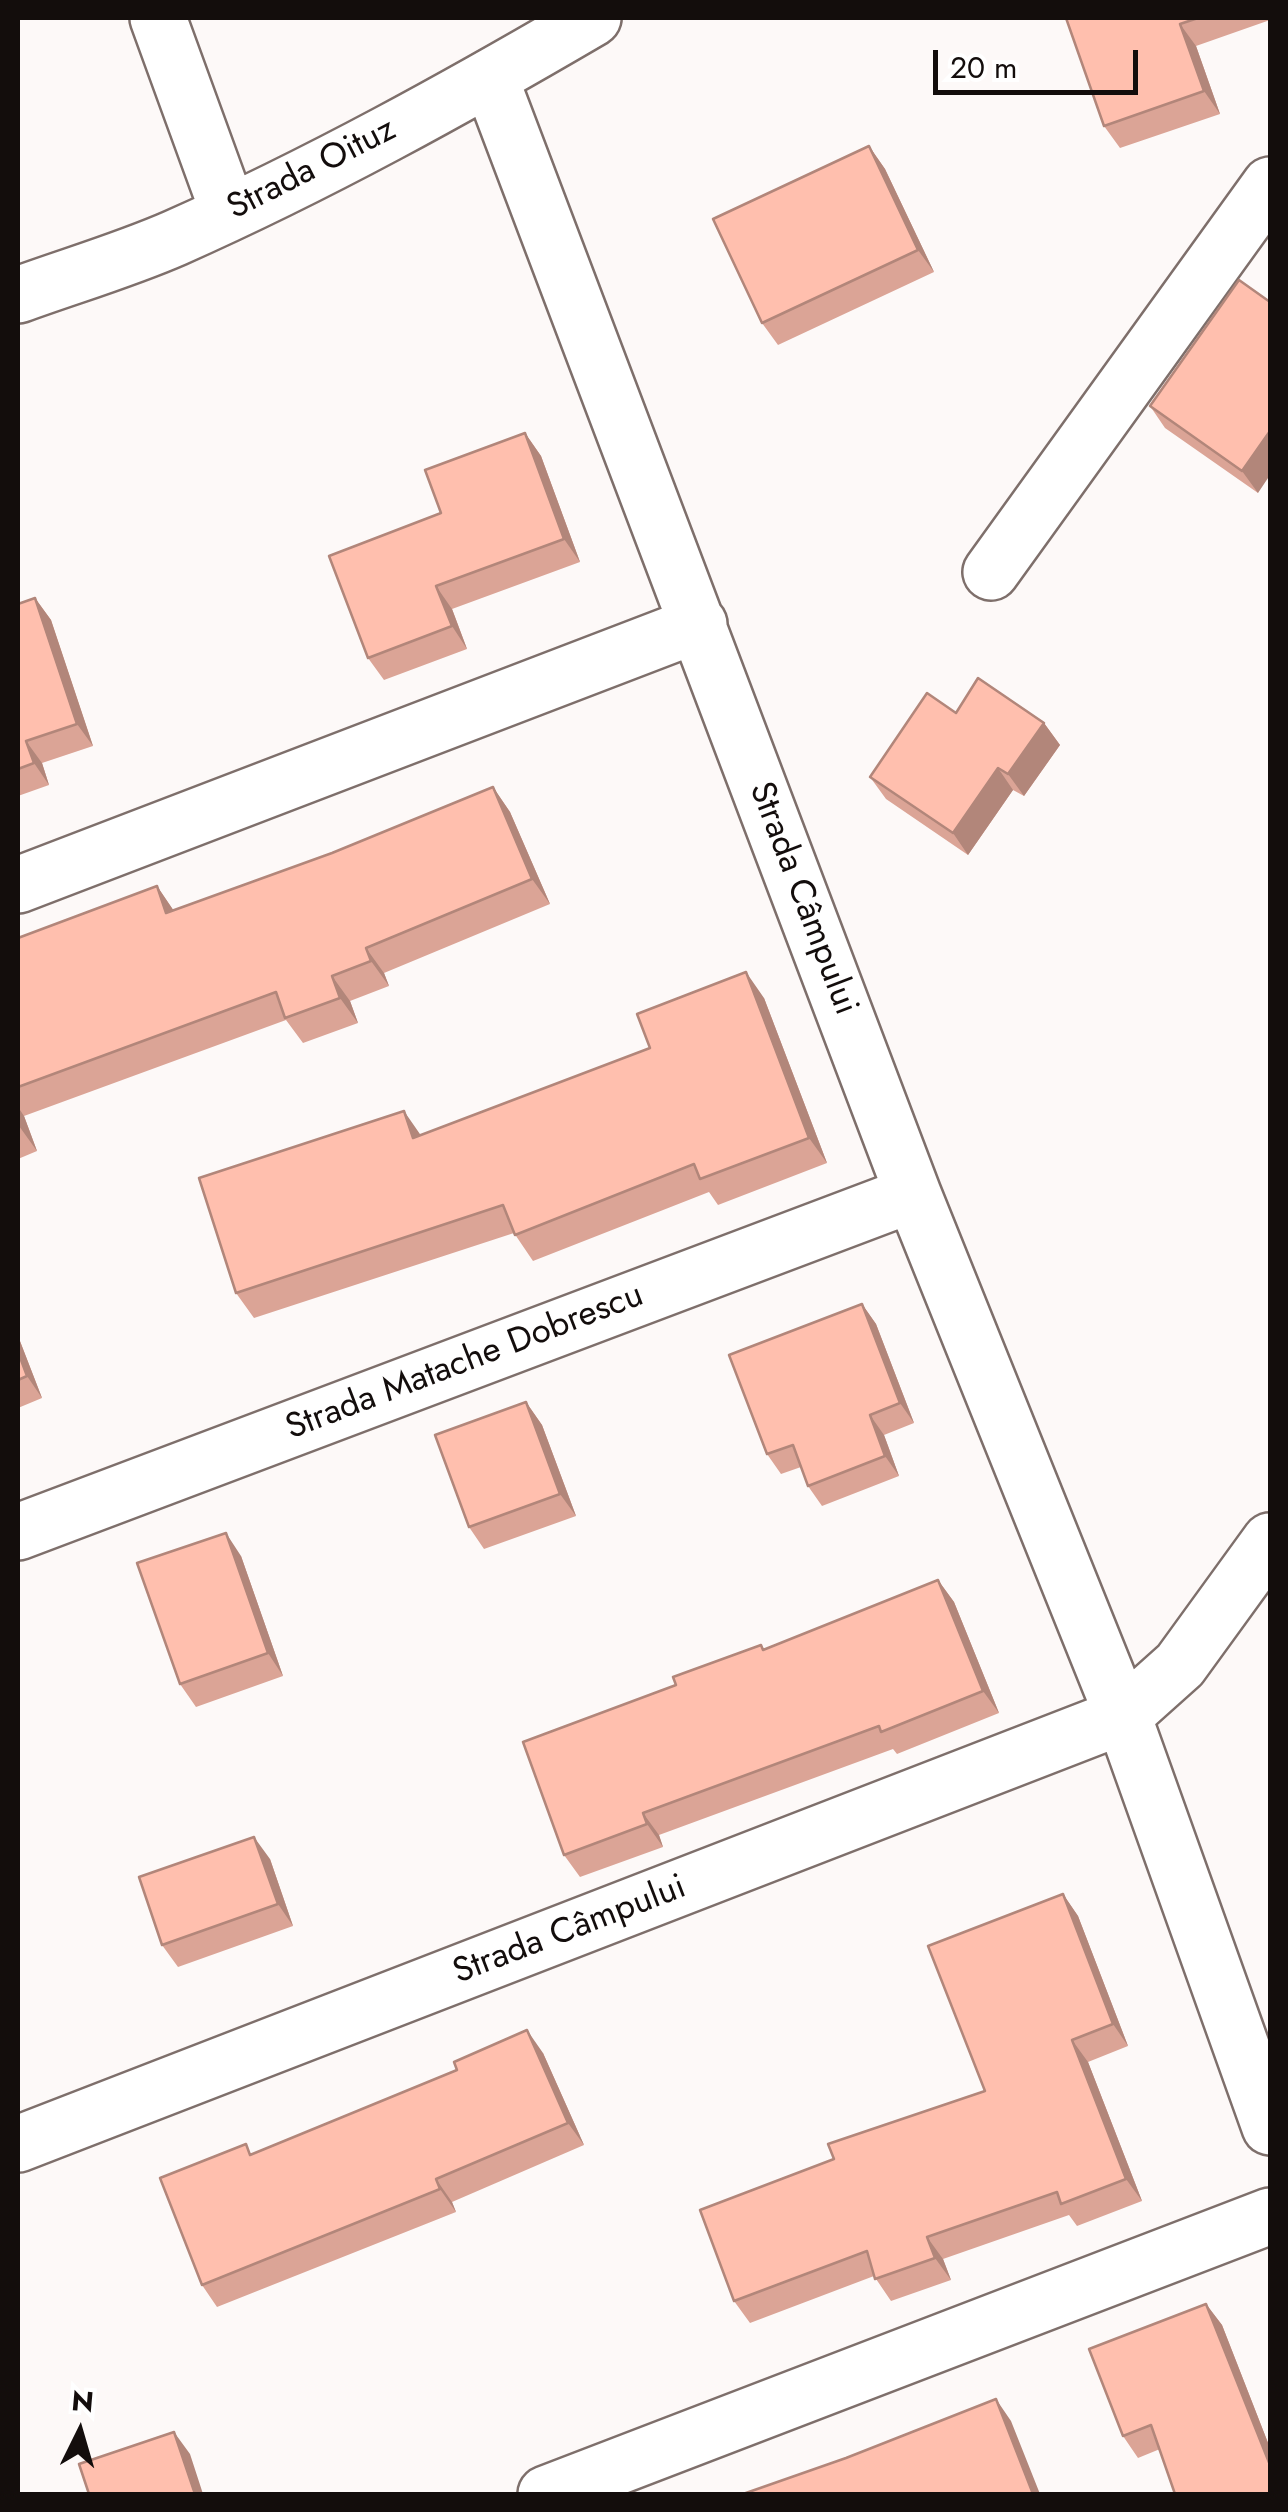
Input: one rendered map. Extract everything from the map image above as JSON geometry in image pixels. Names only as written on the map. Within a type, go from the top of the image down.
[{"type":"street","points":[[158,18],[229,213]]},
{"type":"street","name":"Strada Oituz","points":[[18,295],[171,240],[229,213],[490,78],[593,18]]},
{"type":"street","name":"Strada Câmpului","points":[[490,78],[913,1194],[1123,1716],[1270,2128]]},
{"type":"street","points":[[991,572],[1270,184]]},
{"type":"street","points":[[18,884],[699,624]]},
{"type":"street","name":"Strada Matache Dobrescu","points":[[18,1532],[913,1194]]},
{"type":"street","points":[[1123,1716],[1180,1665],[1270,1541]]},
{"type":"street","name":"Strada Câmpului","points":[[18,2144],[1123,1716]]},
{"type":"street","points":[[546,2494],[1270,2216]]},
{"type":"building","points":[[1066,18],[1198,18],[1180,24],[1204,91],[1104,126]]},
{"type":"building","points":[[869,146],[918,250],[762,323],[713,219]]},
{"type":"building","points":[[1239,280],[1270,302],[1270,431],[1242,471],[1150,406]]},
{"type":"building","points":[[525,433],[564,539],[436,586],[452,626],[368,658],[329,556],[441,513],[425,470]]},
{"type":"building","points":[[35,598],[77,724],[26,741],[34,763],[18,769],[18,604]]},
{"type":"building","points":[[978,678],[1044,723],[1008,774],[998,768],[953,833],[870,777],[927,693],[956,713]]},
{"type":"building","points":[[493,787],[532,879],[366,948],[371,961],[332,976],[340,998],[285,1018],[276,992],[18,1087],[18,938],[157,886],[166,913],[332,853]]},
{"type":"building","points":[[746,972],[809,1138],[700,1179],[694,1164],[515,1235],[503,1205],[236,1293],[199,1178],[404,1111],[413,1138],[650,1048],[637,1014]]},
{"type":"building","points":[[862,1304],[900,1403],[870,1415],[885,1456],[808,1486],[793,1445],[767,1454],[729,1355]]},
{"type":"building","points":[[18,1352],[27,1376],[18,1380]]},
{"type":"building","points":[[526,1402],[560,1494],[469,1527],[435,1435]]},
{"type":"building","points":[[226,1533],[268,1653],[180,1684],[137,1563]]},
{"type":"building","points":[[938,1580],[983,1691],[881,1732],[879,1726],[643,1813],[647,1824],[564,1855],[523,1742],[676,1685],[673,1677],[761,1645],[763,1650]]},
{"type":"building","points":[[254,1837],[278,1904],[162,1945],[139,1877]]},
{"type":"building","points":[[1063,1894],[1113,2024],[1072,2040],[1126,2179],[1061,2204],[1057,2192],[927,2237],[935,2258],[875,2279],[867,2251],[734,2301],[700,2210],[834,2159],[828,2144],[985,2091],[928,1946]]},
{"type":"building","points":[[527,2030],[568,2123],[436,2179],[440,2189],[202,2285],[160,2178],[246,2144],[250,2155],[457,2070],[454,2062]]},
{"type":"building","points":[[1206,2304],[1270,2465],[1270,2494],[1175,2494],[1151,2425],[1123,2436],[1089,2349]]},
{"type":"building","points":[[996,2399],[1033,2494],[743,2494],[846,2458]]},
{"type":"building","points":[[174,2432],[195,2494],[89,2494],[79,2464]]}]
